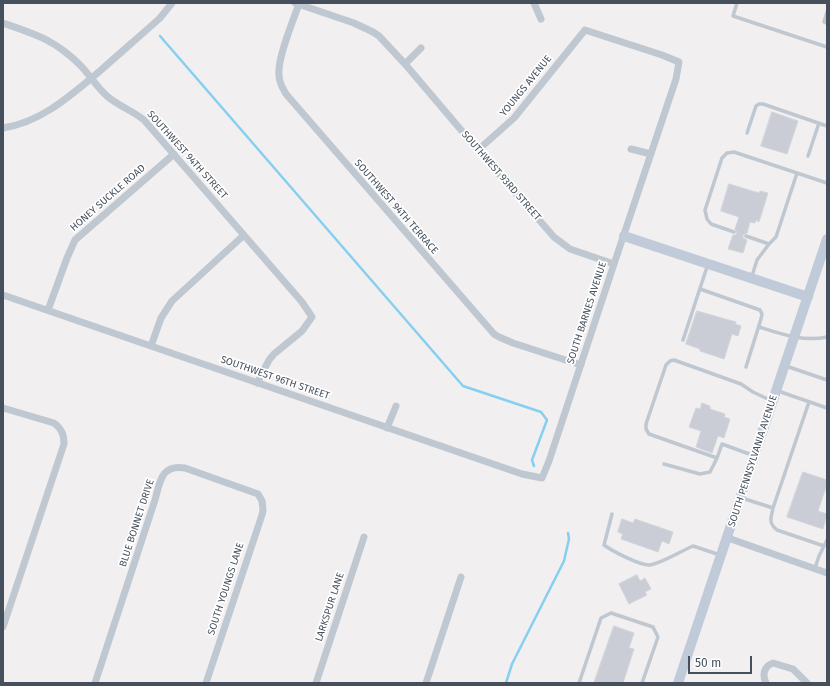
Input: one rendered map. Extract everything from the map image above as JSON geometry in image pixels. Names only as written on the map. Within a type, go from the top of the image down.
[{"type":"main road","points":[[624,236],[808,296]]},
{"type":"main road","name":"SOUTH PENNSYLVANIA AVENUE","points":[[678,683],[728,538],[827,239]]},
{"type":"street","points":[[3,128],[33,119],[47,112],[69,97],[160,18],[172,3]]},
{"type":"street","points":[[534,3],[541,19]]},
{"type":"street","name":"SOUTHWEST 93RD STREET","points":[[297,4],[354,23],[373,32],[385,42],[405,64],[478,150],[559,241],[565,246],[579,252],[614,264]]},
{"type":"street","name":"SOUTHWEST 94TH TERRACE","points":[[297,4],[279,67],[280,82],[286,94],[494,334],[513,343],[581,365]]},
{"type":"street","name":"SOUTHWEST 94TH STREET","points":[[3,23],[37,35],[53,43],[81,66],[108,97],[134,112],[144,120],[302,302],[312,317],[302,331],[268,360],[257,383]]},
{"type":"street","name":"YOUNGS AVENUE","points":[[478,150],[514,118],[584,30],[662,55],[678,62]]},
{"type":"street","points":[[405,64],[421,48]]},
{"type":"street","name":"SOUTH BARNES AVENUE","points":[[542,478],[549,461],[676,79],[678,62]]},
{"type":"street","points":[[631,148],[651,154]]},
{"type":"street","name":"HONEY SUCKLE ROAD","points":[[48,310],[75,240],[174,154]]},
{"type":"street","points":[[152,346],[161,318],[172,301],[244,235]]},
{"type":"street","name":"SOUTHWEST 96TH STREET","points":[[3,294],[387,428],[522,474],[542,478]]},
{"type":"street","points":[[387,428],[396,406]]},
{"type":"street","points":[[3,408],[54,423],[64,434],[64,444],[3,627]]},
{"type":"street","name":"BLUE BONNET DRIVE","points":[[95,683],[161,480],[166,472],[173,468],[185,468],[253,492],[259,495],[262,501]]},
{"type":"street","name":"SOUTH YOUNGS LANE","points":[[206,683],[254,534],[262,515],[262,501]]},
{"type":"street","name":"LARKSPUR LANE","points":[[316,683],[364,537]]},
{"type":"street","points":[[728,538],[827,572]]},
{"type":"street","points":[[426,683],[461,577]]},
{"type":"street","points":[[766,683],[763,678],[764,670],[773,663],[793,669],[807,683]]},
{"type":"lane","points":[[737,3],[733,16],[827,47]]},
{"type":"lane","points":[[827,12],[824,22],[827,23]]},
{"type":"lane","points":[[748,133],[756,106],[759,104],[827,126]]},
{"type":"lane","points":[[808,156],[819,123]]},
{"type":"lane","points":[[734,232],[711,224],[705,215],[705,210],[724,155],[727,153],[734,152],[827,184]]},
{"type":"lane","points":[[751,277],[756,260],[776,237],[797,173]]},
{"type":"lane","points":[[746,236],[770,244]]},
{"type":"lane","points":[[683,340],[708,263]]},
{"type":"lane","points":[[700,289],[760,310],[762,314],[746,366]]},
{"type":"lane","points":[[758,327],[794,338],[819,339],[827,337]]},
{"type":"lane","points":[[717,458],[649,434],[646,429],[646,424],[666,365],[670,361],[674,360],[741,384],[773,402]]},
{"type":"lane","points":[[785,365],[827,380]]},
{"type":"lane","points":[[777,391],[827,408]]},
{"type":"lane","points":[[809,402],[770,519],[772,526],[777,530],[824,546]]},
{"type":"lane","points":[[664,464],[700,474],[710,472],[722,444],[755,456]]},
{"type":"lane","points":[[741,497],[773,508]]},
{"type":"lane","points":[[612,514],[604,545],[614,553],[648,565],[654,564],[693,546],[721,556]]},
{"type":"lane","points":[[815,568],[827,540]]},
{"type":"lane","points":[[579,683],[601,618],[611,613],[653,627],[658,637],[642,683]]},
{"type":"building","points":[[772,112],[798,121],[787,154],[761,146]]},
{"type":"building","points":[[729,184],[759,193],[760,191],[768,193],[759,222],[756,220],[755,223],[750,222],[747,233],[743,235],[743,238],[747,240],[743,253],[728,249],[733,235],[736,235],[737,233],[735,229],[739,217],[721,211]]},
{"type":"building","points":[[697,311],[736,322],[735,324],[741,326],[738,336],[732,334],[724,359],[700,351],[700,349],[686,344]]},
{"type":"building","points":[[702,403],[710,406],[710,409],[725,414],[724,417],[730,419],[724,438],[718,436],[712,453],[696,447],[701,431],[689,427],[696,408],[700,409]]},
{"type":"building","points":[[803,472],[827,480],[818,511],[827,514],[823,529],[787,517]]},
{"type":"building","points":[[622,519],[633,523],[635,519],[673,532],[669,544],[662,541],[658,552],[621,539],[623,534],[618,532]]},
{"type":"building","points":[[637,575],[640,581],[645,578],[651,589],[645,592],[647,595],[629,604],[619,584]]},
{"type":"building","points":[[614,626],[634,633],[629,648],[634,649],[623,683],[594,683]]},
{"type":"waterway","points":[[160,36],[463,386],[541,412],[547,420],[532,460],[534,466]]},
{"type":"waterway","points":[[506,683],[512,664],[564,561],[569,539],[568,533]]}]
